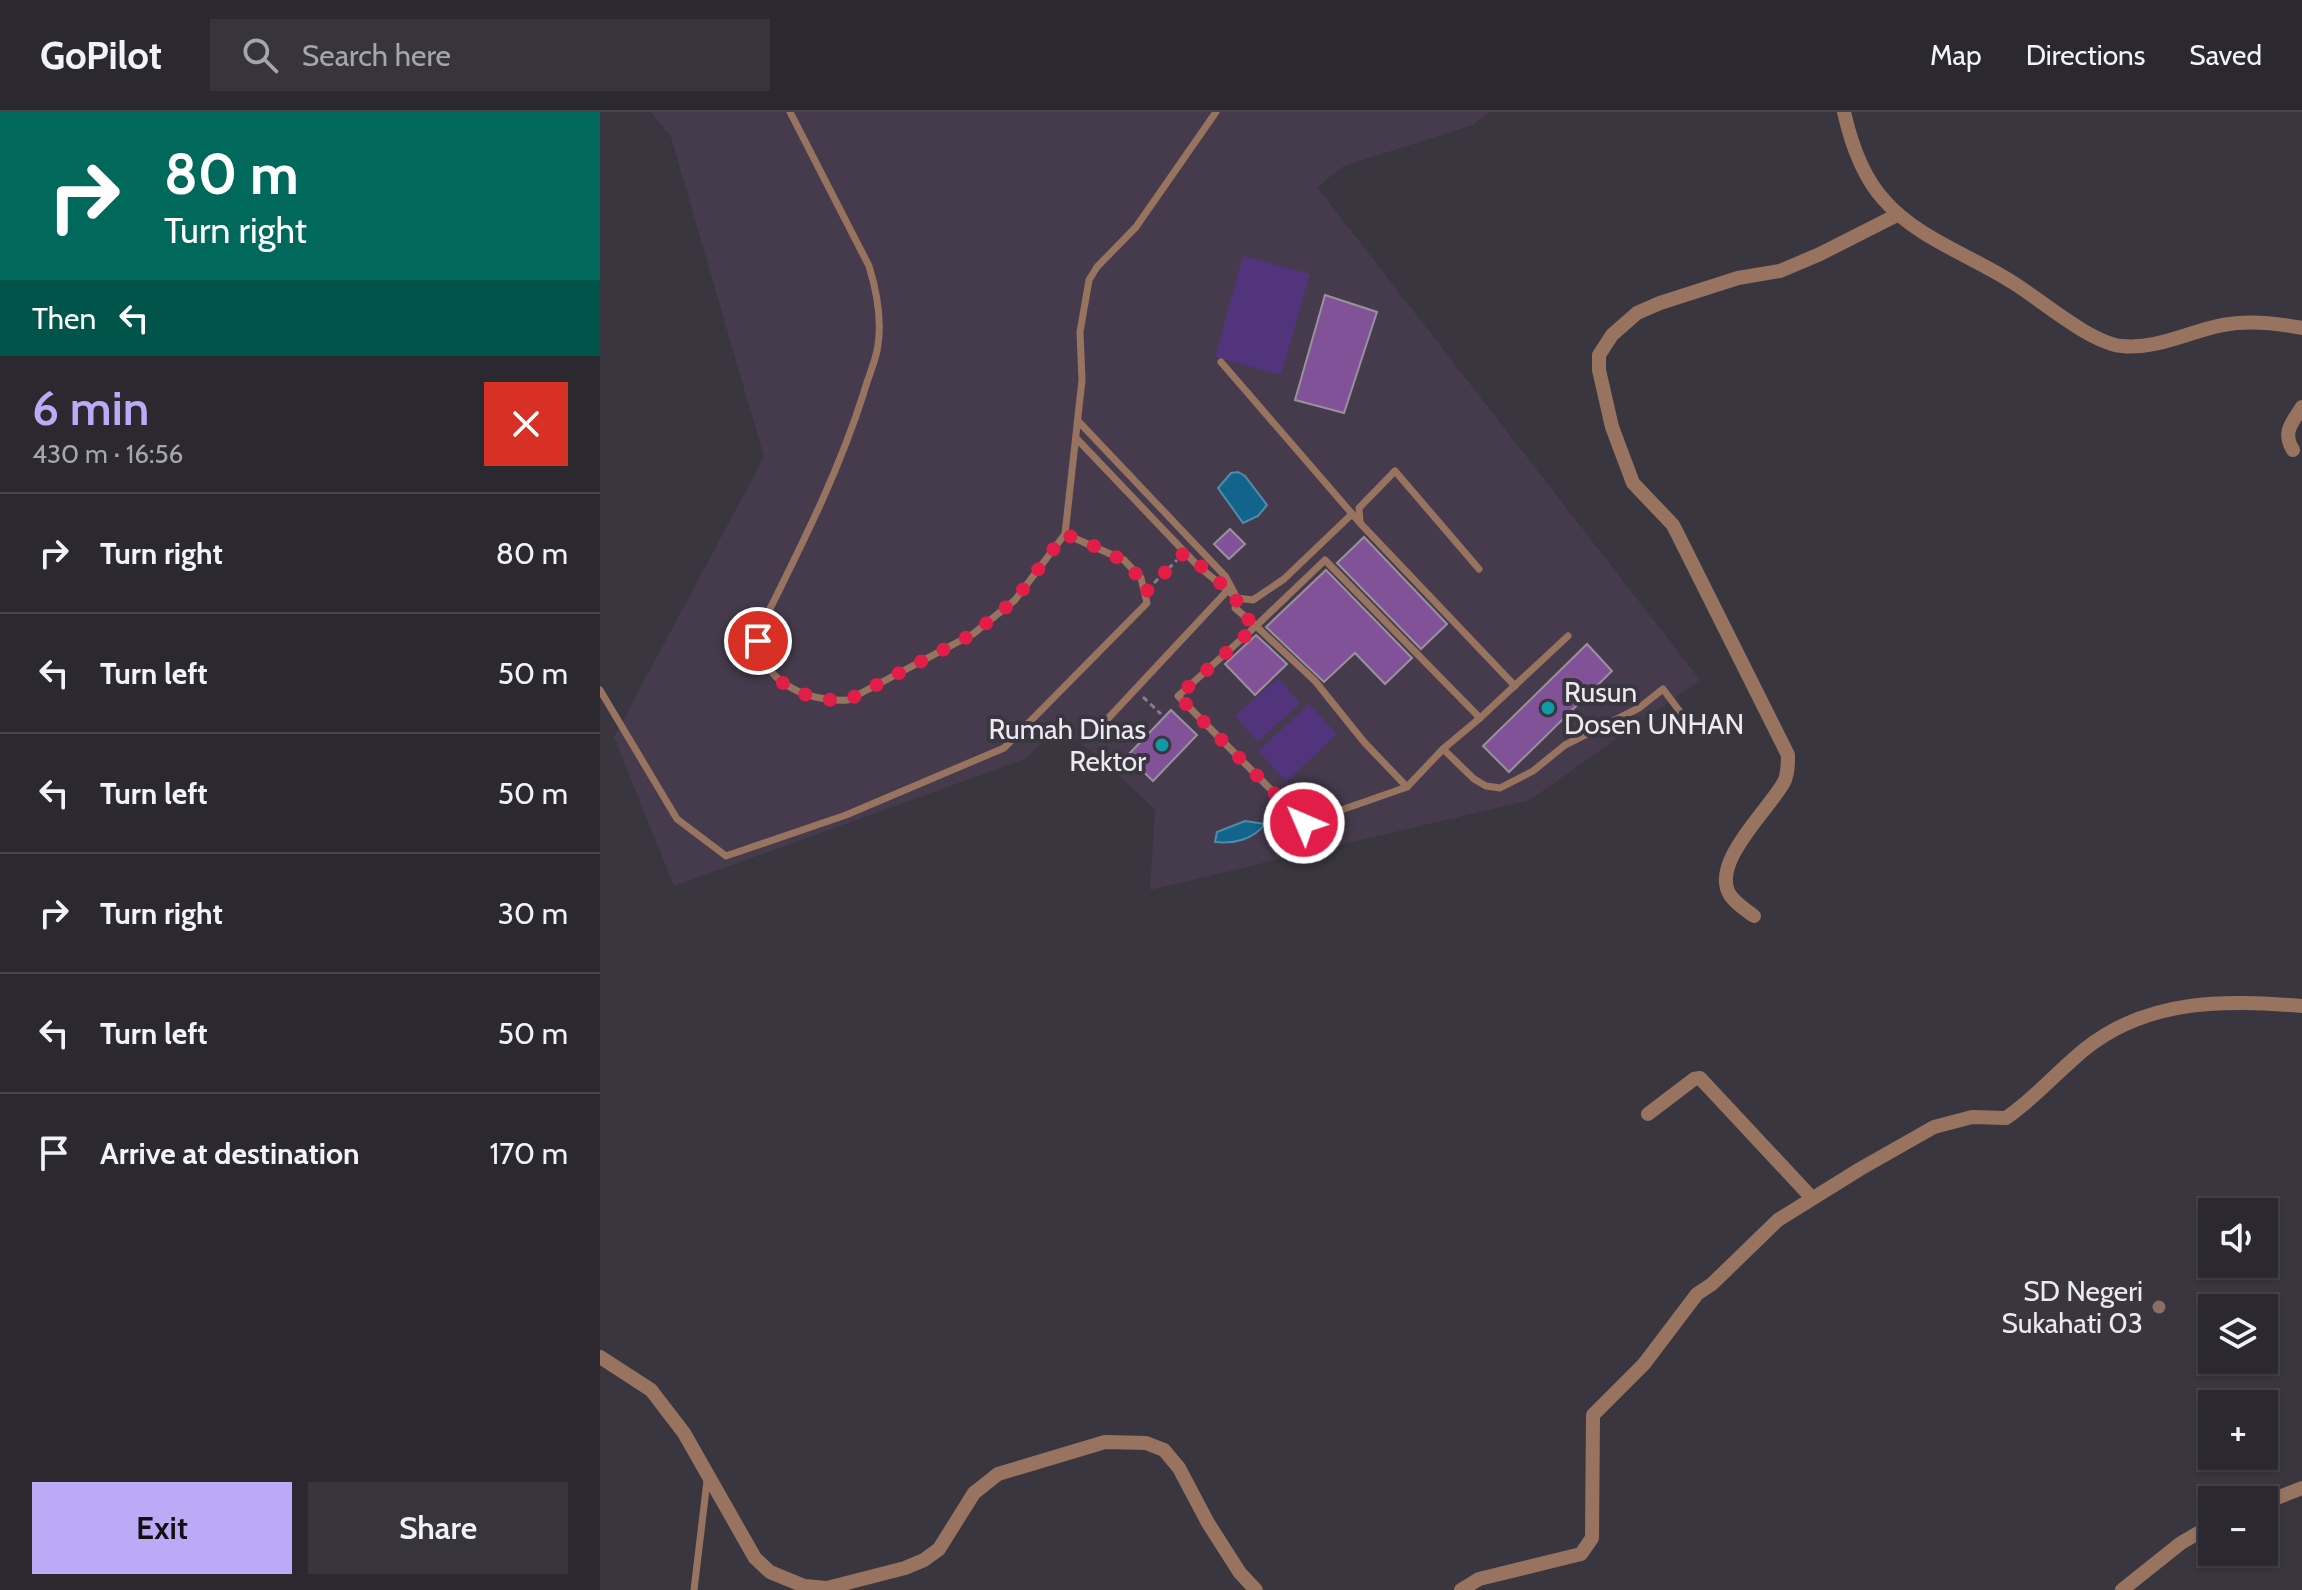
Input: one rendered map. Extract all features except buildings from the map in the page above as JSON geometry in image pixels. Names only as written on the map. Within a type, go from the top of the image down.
[{"type":"street","points":[[1844,112],[1869,180],[1897,215],[2015,283],[2105,342],[2130,346],[2163,341],[2222,325],[2254,322],[2302,328]]},
{"type":"street","points":[[1754,916],[1731,896],[1727,888],[1728,878],[1738,843],[1783,783],[1789,769],[1788,755],[1673,525],[1633,483],[1612,427],[1599,370],[1599,355],[1612,335],[1637,313],[1738,278],[1780,271],[1897,215]]},
{"type":"street","points":[[2293,450],[2287,431],[2302,407]]},
{"type":"street","points":[[1461,1590],[1479,1579],[1581,1554],[1592,1538],[1593,1415],[1644,1364],[1697,1294],[1712,1284],[1769,1228],[1812,1198],[1934,1127],[1972,1117],[2006,1118],[2106,1034],[2151,1013],[2218,1002],[2302,1006]]},
{"type":"street","points":[[1648,1114],[1694,1079],[1700,1078],[1812,1198]]},
{"type":"street","points":[[600,1357],[651,1390],[684,1433],[755,1558],[770,1572],[804,1586],[827,1588],[905,1568],[924,1560],[939,1549],[974,1493],[998,1474],[1105,1442],[1146,1443],[1164,1450],[1179,1468],[1208,1523],[1240,1573],[1256,1590]]},
{"type":"street","points":[[2278,1497],[2302,1488]]},
{"type":"street","points":[[2122,1590],[2198,1533]]},
{"type":"lane","points":[[790,112],[869,266],[876,288],[879,315],[878,346],[855,421],[826,494],[760,629],[759,651],[764,663],[788,688],[812,698],[831,701],[848,700],[973,634],[1015,600],[1065,534],[1079,422],[1082,380],[1080,332],[1089,280],[1097,267],[1136,227],[1216,112]]},
{"type":"lane","points":[[1221,362],[1360,523],[1515,686]]},
{"type":"lane","points":[[1079,422],[1226,577],[1237,598],[1235,608],[1315,681],[1364,742],[1407,787]]},
{"type":"lane","points":[[1077,439],[1185,552],[1237,598],[1253,600],[1284,579],[1352,514]]},
{"type":"lane","points":[[1360,523],[1359,508],[1395,471],[1479,569]]},
{"type":"lane","points":[[600,690],[677,819],[726,856],[846,815],[1004,748],[1147,603],[1141,578],[1124,560],[1065,534]]},
{"type":"lane","points":[[1480,718],[1325,560],[1178,696],[1304,823],[1407,787],[1443,749],[1480,718],[1568,636]]},
{"type":"lane","points":[[1101,726],[1228,590]]},
{"type":"lane","points":[[1443,749],[1474,779],[1486,786],[1500,788],[1533,771],[1565,745],[1639,708],[1663,689],[1684,717]]},
{"type":"lane","points":[[694,1590],[708,1477]]},
{"type":"path","points":[[1145,593],[1185,552]]},
{"type":"path","points":[[1135,689],[1161,714]]},
{"type":"shaded area","points":[[651,112],[1490,112],[1473,125],[1344,166],[1317,187],[1700,680],[1530,800],[1150,890],[1155,810],[1060,726],[1025,759],[674,886],[614,737],[764,457],[671,137]]},
{"type":"shaded area","points":[[1243,256],[1310,274],[1281,375],[1215,357]]},
{"type":"shaded area","points":[[1278,678],[1300,703],[1258,742],[1235,716]]},
{"type":"shaded area","points":[[1309,704],[1337,734],[1286,782],[1258,751]]},
{"type":"water","points":[[1238,472],[1245,476],[1267,505],[1258,516],[1243,523],[1218,488],[1231,473]]},
{"type":"water","points":[[1245,821],[1265,824],[1255,834],[1242,840],[1215,842],[1217,832]]},
{"type":"place","name":"Rusun Dosen UNHAN","points":[[1548,708]]},
{"type":"place","name":"Rumah Dinas Rektor","points":[[1162,745]]},
{"type":"place","name":"SD Negeri Sukahati 03","points":[[2159,1307]]},
{"type":"route","points":[[758,641],[764,663],[788,688],[812,698],[848,700],[973,634],[1015,600],[1065,534],[1124,560],[1141,578],[1145,593],[1185,552],[1237,598],[1235,608],[1256,626],[1178,696],[1304,823]]}]
